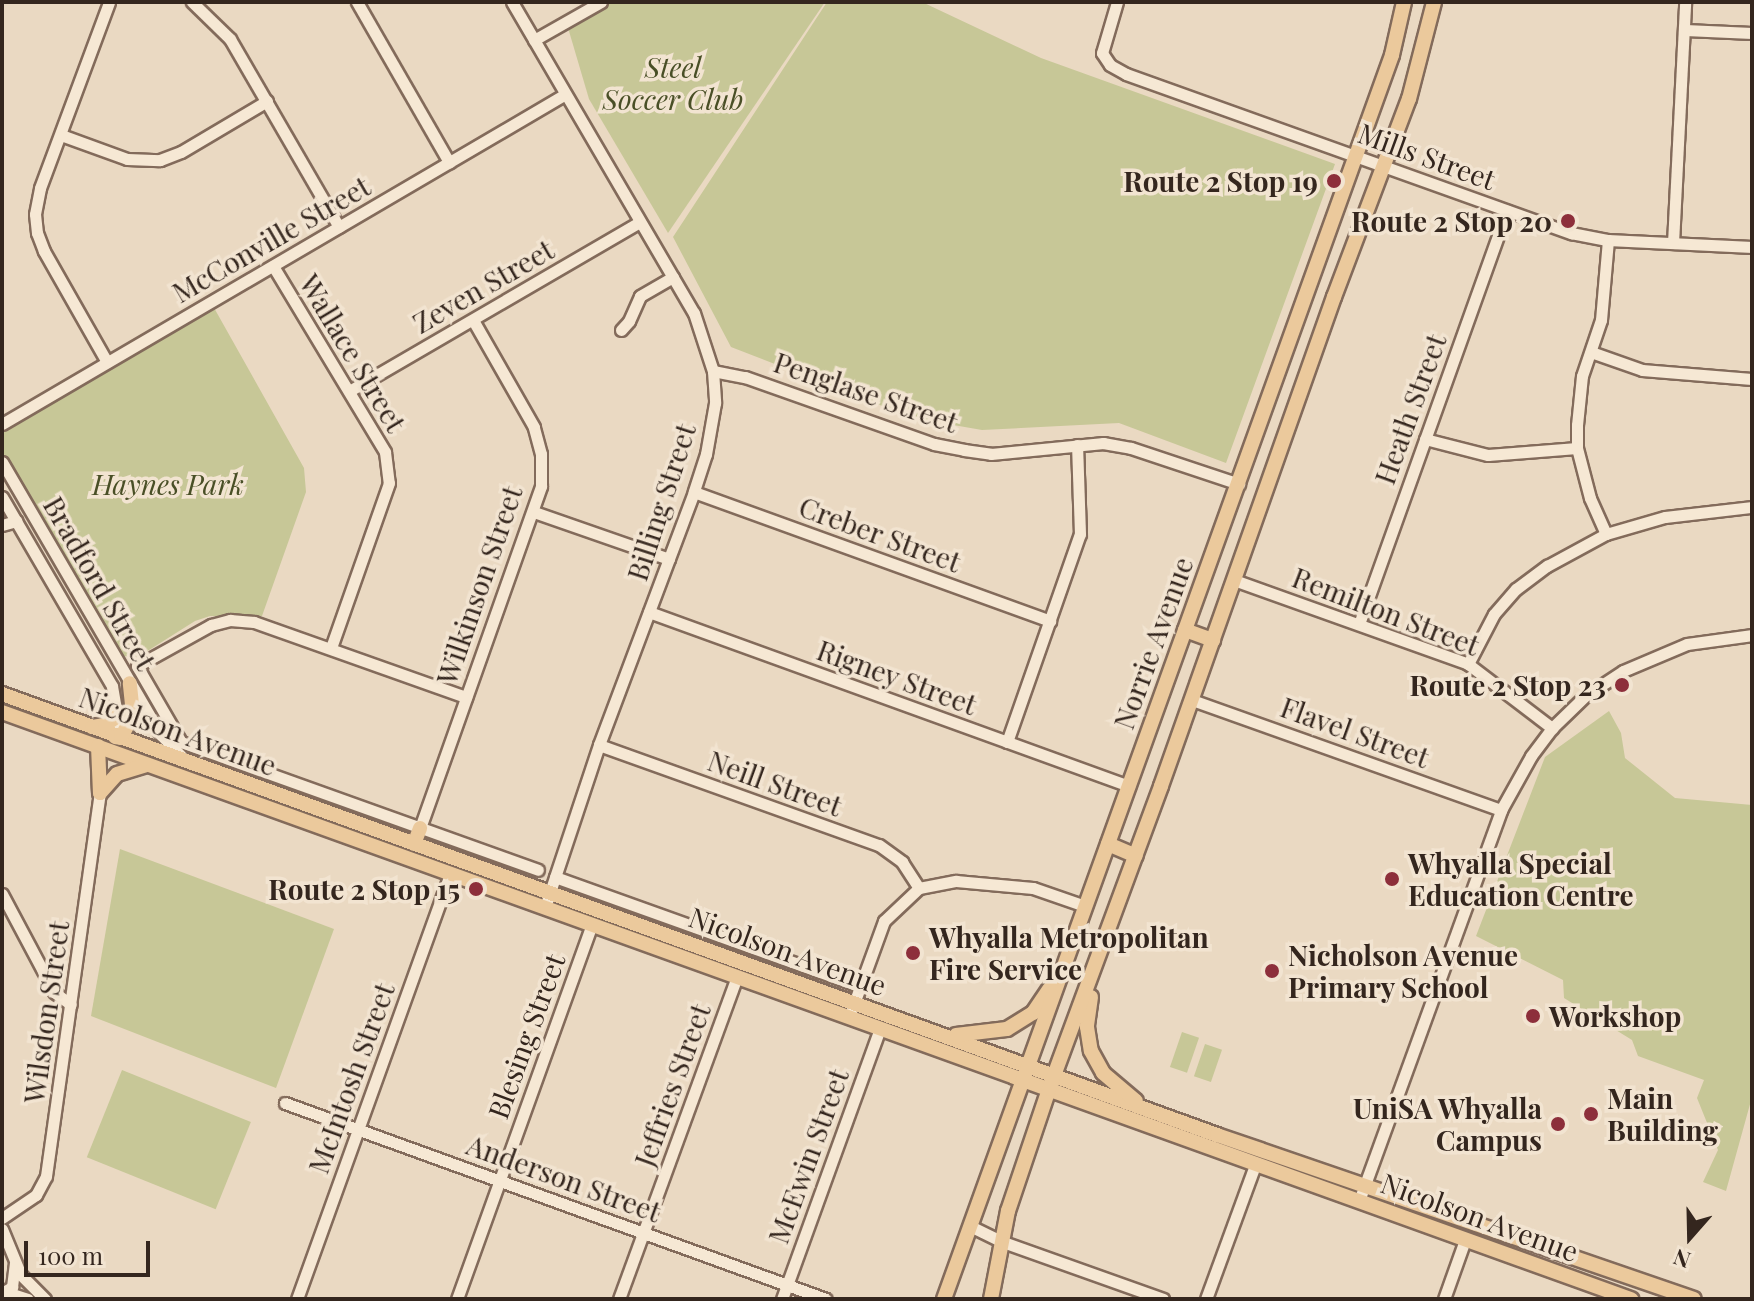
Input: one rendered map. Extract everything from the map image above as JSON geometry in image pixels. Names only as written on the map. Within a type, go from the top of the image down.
[{"type":"main road","name":"Norrie Avenue","points":[[944,1299],[1392,55],[1404,2]]},
{"type":"main road","name":"Norrie Avenue","points":[[991,1299],[1008,1211],[1409,99],[1434,2]]},
{"type":"main road","points":[[1249,455],[1275,464]]},
{"type":"main road","points":[[1185,630],[1213,640]]},
{"type":"main road","points":[[121,738],[133,714],[130,683]]},
{"type":"main road","name":"Nicolson Avenue","points":[[2,694],[188,762],[450,873],[547,900],[592,924],[737,977],[936,1032],[1026,1073],[1255,1165],[1631,1299]]},
{"type":"main road","name":"Nicolson Avenue","points":[[2,712],[167,770],[414,844],[547,900],[852,1010],[880,1028],[1026,1073]]},
{"type":"main road","points":[[92,727],[105,725],[118,716]]},
{"type":"main road","points":[[80,739],[121,738]]},
{"type":"main road","points":[[121,738],[130,751],[167,770]]},
{"type":"main road","points":[[98,746],[100,793]]},
{"type":"main road","points":[[100,793],[117,774],[129,767],[152,765]]},
{"type":"main road","points":[[414,844],[420,828]]},
{"type":"main road","points":[[1108,844],[1136,856]]},
{"type":"main road","points":[[936,1032],[964,1036],[1007,1029],[1033,1013],[1067,958]]},
{"type":"main road","points":[[1096,964],[1087,1027],[1091,1051],[1103,1073],[1150,1110]]},
{"type":"main road","name":"Nicolson Avenue","points":[[1052,1083],[1150,1110],[1694,1299]]},
{"type":"street","points":[[107,362],[37,233],[35,214],[40,188],[109,2]]},
{"type":"street","points":[[192,2],[230,39],[339,227]]},
{"type":"street","points":[[357,2],[449,162]]},
{"type":"street","name":"Billing Street","points":[[512,2],[694,313],[713,371],[713,422],[694,492],[599,745],[547,900]]},
{"type":"street","points":[[534,40],[601,2]]},
{"type":"street","name":"Mills Street","points":[[1117,2],[1102,53],[1110,65],[1126,74],[1571,233],[1608,240],[1752,247]]},
{"type":"street","points":[[1673,243],[1685,2]]},
{"type":"street","points":[[1685,30],[1752,33]]},
{"type":"street","name":"McConville Street","points":[[2,424],[564,95]]},
{"type":"street","points":[[61,135],[127,159],[160,160],[181,152],[267,101]]},
{"type":"street","name":"Heath Street","points":[[1359,624],[1507,211]]},
{"type":"street","name":"Zeven Street","points":[[351,390],[640,222]]},
{"type":"street","points":[[1606,534],[1590,498],[1577,448],[1577,401],[1601,320],[1608,240]]},
{"type":"street","name":"Wallace Street","points":[[273,266],[351,390],[385,452],[389,483],[331,648]]},
{"type":"street","points":[[621,330],[640,296],[673,277]]},
{"type":"street","name":"Wilkinson Street","points":[[420,828],[541,486],[541,454],[534,427],[473,320]]},
{"type":"street","points":[[1591,352],[1642,370],[1752,379]]},
{"type":"street","name":"Penglase Street","points":[[713,371],[745,377],[934,444],[991,454],[1103,443],[1131,448],[1239,484]]},
{"type":"street","points":[[1425,439],[1488,455],[1577,448]]},
{"type":"street","points":[[1007,742],[1080,534],[1077,445]]},
{"type":"street","name":"Bradford Street","points":[[2,462],[161,735],[188,762]]},
{"type":"street","name":"Creber Street","points":[[694,492],[1050,621]]},
{"type":"street","name":"Bradford Street","points":[[2,497],[112,686],[121,738]]},
{"type":"street","points":[[1468,664],[1494,614],[1516,589],[1547,566],[1606,534],[1665,517],[1752,507]]},
{"type":"street","points":[[534,512],[669,559]]},
{"type":"street","points":[[2,525],[16,521]]},
{"type":"street","name":"Remilton Street","points":[[1234,580],[1468,664],[1552,728]]},
{"type":"street","name":"Rigney Street","points":[[649,612],[1129,786]]},
{"type":"street","points":[[130,683],[137,666],[183,638],[230,620],[273,626],[466,697]]},
{"type":"street","points":[[1359,1201],[1501,810],[1517,776],[1552,728],[1602,684],[1648,658],[1687,644],[1752,635]]},
{"type":"street","points":[[117,662],[137,666]]},
{"type":"street","name":"Nicolson Avenue","points":[[137,666],[181,742],[538,870]]},
{"type":"street","name":"Flavel Street","points":[[1192,700],[1501,810]]},
{"type":"street","name":"Neill Street","points":[[599,745],[879,845],[902,862],[919,888]]},
{"type":"street","name":"Wilsdon Street","points":[[2,1218],[36,1195],[46,1176],[100,793]]},
{"type":"street","name":"McIntosh Street","points":[[297,1299],[450,873]]},
{"type":"street","name":"Nicolson Avenue","points":[[555,877],[860,986]]},
{"type":"street","points":[[852,1010],[884,921],[919,888],[956,881],[1020,886],[1085,906]]},
{"type":"street","points":[[2,894],[54,992],[71,1005]]},
{"type":"street","name":"Blesing Street","points":[[457,1299],[592,924]]},
{"type":"street","name":"Jeffries Street","points":[[619,1299],[737,977]]},
{"type":"street","name":"McEwin Street","points":[[782,1299],[880,1028]]},
{"type":"street","name":"Anderson Street","points":[[285,1103],[826,1299]]},
{"type":"street","points":[[1206,1299],[1255,1165]]},
{"type":"street","points":[[970,1226],[1003,1242],[1163,1299]]},
{"type":"street","points":[[2,1229],[21,1275],[45,1299]]},
{"type":"street","points":[[1444,1299],[1465,1240]]},
{"type":"street","points":[[4,1291],[12,1287],[16,1258]]},
{"type":"street","points":[[4,1291],[28,1299]]},
{"type":"green space","name":"Steel Soccer Club","points":[[602,2],[825,2],[668,233],[589,99],[566,21]]},
{"type":"green space","points":[[827,2],[922,2],[1041,58],[1335,164],[1226,463],[1119,423],[982,430],[913,418],[731,347],[673,237]]},
{"type":"green space","name":"Haynes Park","points":[[213,306],[304,468],[306,492],[262,616],[210,616],[195,621],[138,657],[121,656],[2,451],[2,433]]},
{"type":"green space","points":[[1609,711],[1621,733],[1625,758],[1675,798],[1752,805],[1752,1097],[1726,1191],[1703,1182],[1718,1150],[1697,1098],[1704,1080],[1638,1056],[1632,1040],[1564,998],[1563,980],[1476,936],[1545,757]]},
{"type":"green space","points":[[120,849],[334,929],[276,1088],[91,1016]]},
{"type":"green space","points":[[1182,1032],[1199,1038],[1187,1073],[1170,1067]]},
{"type":"green space","points":[[1205,1044],[1222,1050],[1211,1082],[1194,1076]]},
{"type":"green space","points":[[122,1070],[251,1122],[216,1209],[87,1157]]},
{"type":"place","name":"Route 2 Stop 19","points":[[1334,181]]},
{"type":"place","name":"Route 2 Stop 20","points":[[1568,221]]},
{"type":"place","name":"Route 2 Stop 23","points":[[1622,685]]},
{"type":"place","name":"Whyalla Special Education Centre","points":[[1392,879]]},
{"type":"place","name":"Route 2 Stop 15","points":[[476,889]]},
{"type":"place","name":"Whyalla Metropolitan Fire Service","points":[[913,953]]},
{"type":"place","name":"Nicholson Avenue Primary School","points":[[1272,971]]},
{"type":"place","name":"Workshop","points":[[1533,1016]]},
{"type":"place","name":"Main Building","points":[[1591,1114]]},
{"type":"place","name":"UniSA Whyalla Campus","points":[[1558,1124]]}]
